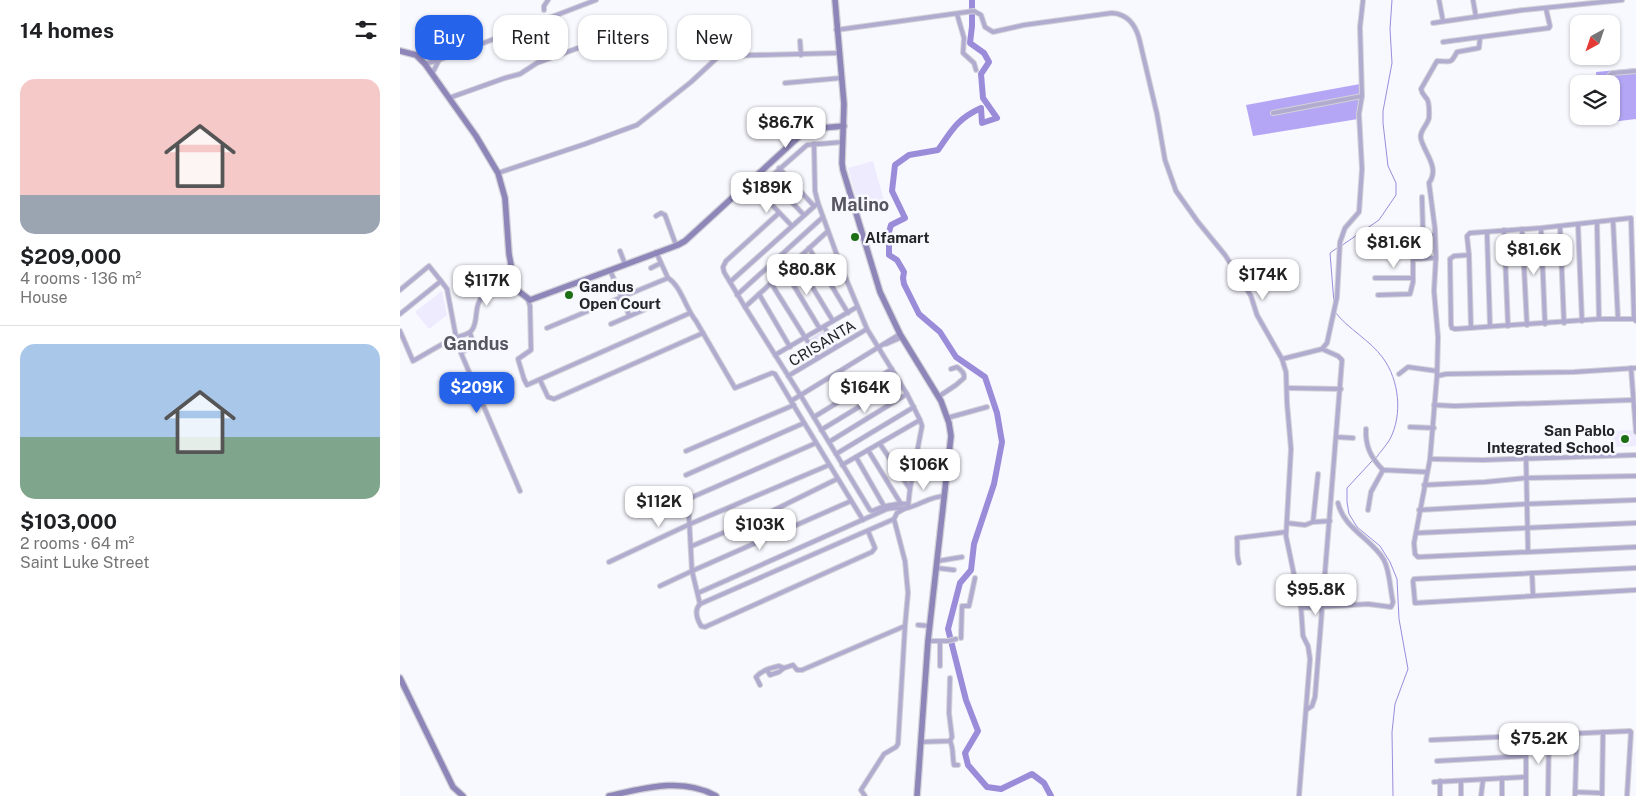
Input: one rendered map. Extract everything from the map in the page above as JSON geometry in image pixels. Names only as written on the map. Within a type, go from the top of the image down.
[{"type":"street","points":[[544,10],[548,0]]},
{"type":"street","points":[[483,43],[596,0]]},
{"type":"street","points":[[834,0],[844,104],[843,170],[878,287],[899,337],[938,397],[947,418],[951,436],[928,641],[917,796]]},
{"type":"street","points":[[1322,349],[1327,343],[1337,297],[1342,234],[1359,212],[1362,169],[1359,114],[1362,96],[1360,44],[1363,0]]},
{"type":"street","points":[[1443,21],[1439,0],[1446,0]]},
{"type":"street","points":[[1473,0],[1476,17]]},
{"type":"street","points":[[1433,23],[1622,0]]},
{"type":"street","points":[[1443,42],[1549,28],[1546,9]]},
{"type":"street","points":[[836,30],[974,11],[981,15],[985,27],[992,32],[1024,25],[1112,13],[1122,14],[1132,23],[1139,38],[1166,160],[1176,191],[1193,216],[1225,255],[1251,296],[1257,315],[1282,358],[1286,372],[1291,449],[1286,532],[1301,608],[1303,636],[1308,646],[1310,659],[1300,796]]},
{"type":"street","points":[[957,14],[964,38],[963,53],[974,63],[976,70]]},
{"type":"street","points":[[1480,38],[1479,48],[1457,52],[1450,61],[1437,61],[1421,89],[1429,104],[1427,123],[1420,137],[1432,166],[1432,178],[1429,183],[1435,235],[1434,291],[1438,337],[1434,428],[1414,543],[1415,554],[1418,557],[1636,547]]},
{"type":"street","points":[[800,41],[801,55]]},
{"type":"street","points":[[449,98],[520,74],[537,63],[578,48]]},
{"type":"street","points":[[400,51],[416,56],[425,64],[476,136],[498,173],[504,191],[509,254],[517,290],[528,299],[530,306],[531,350],[518,359],[527,385],[690,313]]},
{"type":"street","points":[[498,173],[637,125],[720,56],[838,53]]},
{"type":"street","points":[[425,64],[439,60]]},
{"type":"street","points":[[432,74],[439,60]]},
{"type":"street","points":[[1610,75],[1636,71]]},
{"type":"street","points":[[785,83],[841,78]]},
{"type":"street","points":[[1273,113],[1362,96]]},
{"type":"street","points":[[528,299],[532,300],[676,246],[685,240],[803,133],[810,130],[844,126]]},
{"type":"street","points":[[792,226],[757,189],[804,146],[844,142]]},
{"type":"street","points":[[814,144],[816,204]]},
{"type":"street","points":[[780,168],[816,204],[823,217],[867,329],[907,394],[922,426],[907,506],[897,513],[894,519],[700,604],[697,608],[697,618],[701,626],[703,627],[872,552],[875,548],[868,531]]},
{"type":"street","points":[[768,178],[804,215]]},
{"type":"street","points":[[1422,197],[1423,233],[1424,235],[1435,235]]},
{"type":"street","points":[[730,282],[816,204]]},
{"type":"street","points":[[779,213],[723,264],[724,272],[775,356],[802,396],[870,511],[884,506],[901,504],[907,506]]},
{"type":"street","points":[[656,216],[664,214],[676,246]]},
{"type":"street","points":[[738,295],[823,217]]},
{"type":"street","points":[[1469,255],[1454,256],[1450,259],[1452,328],[1455,329],[1582,322],[1599,319],[1635,320],[1631,219],[1468,234],[1469,255],[1471,328]]},
{"type":"street","points":[[1613,220],[1618,319]]},
{"type":"street","points":[[1596,223],[1599,319]]},
{"type":"street","points":[[1578,224],[1582,322]]},
{"type":"street","points":[[1560,226],[1564,323]]},
{"type":"street","points":[[1541,228],[1545,324]]},
{"type":"street","points":[[1522,229],[1527,325]]},
{"type":"street","points":[[1504,230],[1508,326]]},
{"type":"street","points":[[745,307],[828,231]]},
{"type":"street","points":[[1487,232],[1490,326]]},
{"type":"street","points":[[810,248],[848,313]]},
{"type":"street","points":[[620,250],[625,264]]},
{"type":"street","points":[[656,252],[668,278],[675,284],[690,313],[736,388],[772,373],[775,374],[863,520]]},
{"type":"street","points":[[1378,295],[1410,294],[1413,259],[1436,258]]},
{"type":"street","points":[[796,260],[833,321]]},
{"type":"street","points":[[651,268],[661,263]]},
{"type":"street","points":[[400,290],[429,266],[447,289],[456,337]]},
{"type":"street","points":[[610,270],[629,315]]},
{"type":"street","points":[[785,271],[836,347]]},
{"type":"street","points":[[547,328],[668,278]]},
{"type":"street","points":[[1376,278],[1412,278]]},
{"type":"street","points":[[400,314],[441,282]]},
{"type":"street","points":[[771,283],[818,358]]},
{"type":"street","points":[[400,331],[413,361],[456,337],[470,333],[473,328],[478,302],[484,294],[494,290],[517,290]]},
{"type":"street","points":[[759,294],[790,346]]},
{"type":"street","points":[[611,324],[660,303]]},
{"type":"street","points":[[775,356],[857,307]]},
{"type":"street","name":"CRISANTA","points":[[788,376],[867,329]]},
{"type":"street","points":[[470,333],[474,345],[461,352],[520,491]]},
{"type":"street","points":[[540,380],[548,397],[554,399],[703,333]]},
{"type":"street","points":[[686,451],[792,403],[899,337]]},
{"type":"street","points":[[1282,358],[1322,349],[1338,356],[1342,360],[1315,697],[1312,706],[1306,710]]},
{"type":"street","points":[[938,397],[956,386],[964,378],[965,375],[957,367],[951,369]]},
{"type":"street","points":[[1399,374],[1408,367],[1437,374],[1636,368]]},
{"type":"street","points":[[1631,368],[1636,432]]},
{"type":"street","points":[[814,417],[892,369]]},
{"type":"street","points":[[822,430],[900,382]]},
{"type":"street","points":[[1287,388],[1341,389]]},
{"type":"street","points":[[829,442],[907,394]]},
{"type":"street","points":[[1434,405],[1455,406],[1632,400]]},
{"type":"street","points":[[947,418],[984,408],[980,402]]},
{"type":"street","points":[[836,454],[914,407]]},
{"type":"street","points":[[842,465],[920,420]]},
{"type":"street","points":[[686,474],[804,423]]},
{"type":"street","points":[[1410,427],[1434,428]]},
{"type":"street","points":[[1366,429],[1370,453],[1373,460],[1383,470],[1427,472]]},
{"type":"street","points":[[1336,437],[1353,438]]},
{"type":"street","points":[[700,604],[692,570],[688,499],[816,443]]},
{"type":"street","points":[[880,444],[910,488]]},
{"type":"street","points":[[868,450],[901,504]]},
{"type":"street","points":[[1430,459],[1483,460],[1526,457],[1636,455]]},
{"type":"street","points":[[1526,457],[1528,552]]},
{"type":"street","points":[[856,458],[884,506]]},
{"type":"street","points":[[609,562],[690,524],[829,465]]},
{"type":"street","points":[[1368,510],[1371,492],[1383,470]]},
{"type":"street","points":[[1313,522],[1318,474]]},
{"type":"street","points":[[1424,485],[1526,478],[1636,476]]},
{"type":"street","points":[[692,546],[756,519],[837,479]]},
{"type":"street","points":[[698,593],[887,509],[907,506],[938,496],[945,496]]},
{"type":"street","points":[[1420,510],[1636,500]]},
{"type":"street","points":[[660,586],[692,570],[851,501]]},
{"type":"street","points":[[1301,608],[1368,604],[1390,607],[1393,602],[1385,562],[1377,550],[1355,531],[1338,503]]},
{"type":"street","points":[[865,796],[861,790],[884,754],[898,744],[908,582],[905,561],[894,519]]},
{"type":"street","points":[[1287,523],[1305,525],[1312,524],[1313,522],[1330,521]]},
{"type":"street","points":[[1416,533],[1636,523]]},
{"type":"street","points":[[1239,564],[1236,554],[1238,548],[1237,538],[1286,532]]},
{"type":"street","points":[[938,560],[962,557]]},
{"type":"street","points":[[937,568],[954,570]]},
{"type":"street","points":[[1636,568],[1413,580],[1416,603],[1636,590]]},
{"type":"street","points":[[1532,573],[1534,595]]},
{"type":"street","points":[[928,641],[955,640],[962,606],[969,606],[975,578]]},
{"type":"street","points":[[918,625],[930,626]]},
{"type":"street","points":[[760,685],[756,677],[767,670],[779,666],[784,668],[793,665],[797,670],[802,670],[905,626]]},
{"type":"street","points":[[940,642],[940,666]]},
{"type":"street","points":[[400,678],[453,788],[463,796]]},
{"type":"street","points":[[949,762],[956,765],[952,760],[953,748],[950,741],[952,734],[949,713],[950,678]]},
{"type":"street","points":[[1431,740],[1630,730],[1627,796]]},
{"type":"street","points":[[1577,733],[1575,794],[1602,794],[1603,732]]},
{"type":"street","points":[[1526,735],[1526,796]]},
{"type":"street","points":[[1548,796],[1549,735]]},
{"type":"street","points":[[920,742],[950,741]]},
{"type":"street","points":[[1437,760],[1526,756]]},
{"type":"street","points":[[1434,782],[1526,777]]},
{"type":"street","points":[[1502,778],[1502,796]]},
{"type":"street","points":[[1481,796],[1482,780]]},
{"type":"street","points":[[1440,781],[1440,796]]},
{"type":"street","points":[[1461,781],[1461,796]]},
{"type":"street","points":[[610,796],[670,785],[695,787],[716,796]]},
{"type":"shaded area","points":[[1636,68],[1636,119],[1620,121],[1620,75],[1596,75],[1596,72]]},
{"type":"shaded area","points":[[1360,84],[1358,119],[1253,136],[1246,105]]},
{"type":"shaded area","points":[[873,161],[885,204],[860,211],[848,168]]},
{"type":"shaded area","points":[[442,291],[447,315],[429,329],[415,312]]},
{"type":"shaded area","points":[[824,330],[834,348],[819,357],[808,340]]},
{"type":"shaded area","name":"San Pablo Integrated School","points":[[1636,430],[1636,446],[1614,447],[1612,431]]},
{"type":"waterway","points":[[972,0],[970,43],[984,53],[989,62],[981,74],[983,98],[997,118],[982,123],[981,108],[966,116],[951,131],[938,150],[909,155],[895,165],[892,191],[905,218],[891,225],[889,232],[889,255],[897,260],[904,272],[904,284],[919,314],[940,332],[956,357],[985,377],[997,413],[1002,442],[994,484],[974,544],[971,570],[960,583],[948,629],[966,700],[978,731],[965,753],[968,765],[987,787],[1001,789],[1032,774],[1044,783],[1051,796]]},
{"type":"waterway","points":[[1341,246],[1379,220],[1396,195],[1396,183],[1388,166],[1383,123],[1383,111],[1392,63],[1390,29],[1392,0]]},
{"type":"waterway","points":[[1334,303],[1330,253],[1337,248]]},
{"type":"waterway","points":[[1335,312],[1378,352],[1393,376],[1397,397],[1397,419],[1388,442],[1376,458]]},
{"type":"waterway","points":[[1372,461],[1347,488],[1347,502],[1349,514],[1357,527],[1380,546],[1390,562],[1397,579],[1399,619],[1408,669],[1395,704],[1392,732],[1393,796]]},
{"type":"place","name":"Alfamart","points":[[855,237]]},
{"type":"place","name":"Gandus Open Court","points":[[569,295]]},
{"type":"place","name":"San Pablo Integrated School","points":[[1625,439]]},
{"type":"district","name":"Malino","points":[[860,204]]},
{"type":"district","name":"Gandus","points":[[476,343]]}]
